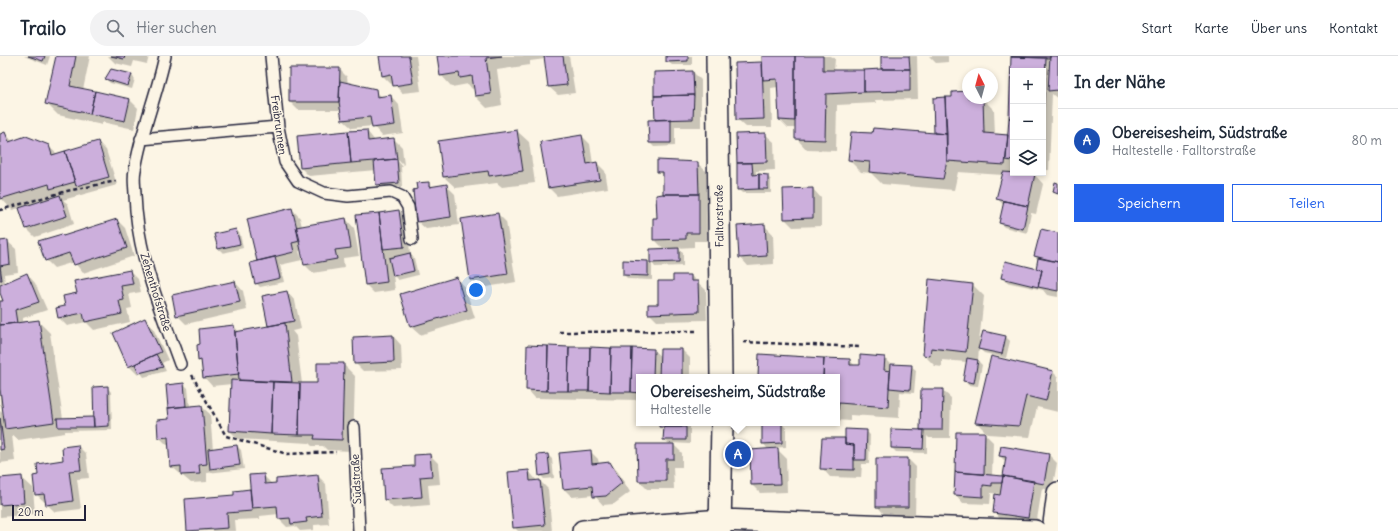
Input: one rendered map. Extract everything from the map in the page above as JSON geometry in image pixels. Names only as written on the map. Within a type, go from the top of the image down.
[{"type":"street","name":"Falltorstraße","points":[[717,56],[721,374]]},
{"type":"street","points":[[720,526],[722,426]]},
{"type":"street","points":[[1053,531],[1058,492]]},
{"type":"street","points":[[583,531],[720,526],[1035,531]]},
{"type":"lane","name":"Zehenthofstraße","points":[[165,56],[159,84],[141,139],[134,178],[136,212],[146,266],[180,364]]},
{"type":"lane","name":"Freibrunnen","points":[[271,56],[278,127],[285,162],[298,181],[324,193],[348,196],[390,192],[402,196],[408,207],[412,240]]},
{"type":"lane","points":[[141,139],[278,127]]},
{"type":"lane","name":"Südstraße","points":[[354,427],[359,531]]},
{"type":"path","points":[[0,209],[67,191],[134,178]]},
{"type":"path","points":[[559,332],[721,336],[861,347]]},
{"type":"path","points":[[180,364],[194,377],[226,436],[288,454],[355,451]]},
{"type":"building","points":[[28,56],[45,56],[43,61]]},
{"type":"building","points":[[56,56],[76,56],[70,86],[95,91],[90,114],[45,104]]},
{"type":"building","points":[[111,56],[125,56],[124,59]]},
{"type":"building","points":[[379,56],[409,56],[413,83],[393,86],[391,74],[382,76]]},
{"type":"building","points":[[437,56],[502,56],[486,58],[491,94],[475,96],[472,76],[460,78],[459,73],[440,76]]},
{"type":"building","points":[[544,56],[563,56],[567,85],[548,87]]},
{"type":"building","points":[[666,56],[688,56],[688,61],[666,62]]},
{"type":"building","points":[[762,56],[795,56],[795,121],[779,120],[777,79],[763,80]]},
{"type":"building","points":[[795,56],[823,56],[823,70],[864,70],[864,92],[826,94],[825,140],[795,139]]},
{"type":"building","points":[[881,56],[909,56],[910,69],[881,69]]},
{"type":"building","points":[[1050,56],[1050,58],[1011,57]]},
{"type":"building","points":[[1050,56],[1058,56],[1058,90],[1048,91]]},
{"type":"building","points":[[1011,57],[1046,58],[1046,68],[1011,68]]},
{"type":"building","points":[[762,62],[764,119],[736,120],[735,63]]},
{"type":"building","points":[[289,68],[340,68],[339,102],[289,102]]},
{"type":"building","points":[[111,69],[132,74],[128,86],[105,79]]},
{"type":"building","points":[[910,69],[910,91],[864,92],[864,70]]},
{"type":"building","points":[[693,71],[694,95],[654,96],[654,72]]},
{"type":"building","points":[[340,81],[376,89],[377,97],[391,95],[395,125],[372,128],[370,117],[342,120],[339,102]]},
{"type":"building","points":[[1010,88],[1010,118],[1009,118]]},
{"type":"building","points":[[95,91],[130,99],[125,121],[90,114]]},
{"type":"building","points":[[962,91],[962,104],[983,104],[984,133],[1008,135],[1005,165],[947,161],[945,97],[952,97],[952,92]]},
{"type":"building","points":[[694,95],[693,119],[655,120],[654,96]]},
{"type":"building","points":[[945,97],[947,134],[934,133],[933,98]]},
{"type":"building","points":[[1009,118],[1010,118],[1010,161],[1006,160]]},
{"type":"building","points":[[671,119],[671,143],[649,143],[648,120]]},
{"type":"building","points":[[873,128],[947,134],[947,161],[943,179],[869,172],[870,162],[848,160],[851,132],[872,133]]},
{"type":"building","points":[[367,130],[368,141],[394,138],[397,159],[351,163],[348,131]]},
{"type":"building","points":[[517,130],[523,171],[489,176],[488,171],[443,177],[438,141]]},
{"type":"building","points":[[348,131],[351,163],[300,168],[297,136]]},
{"type":"building","points":[[5,132],[9,142],[26,136],[49,145],[52,155],[65,151],[75,182],[50,189],[49,184],[0,199],[0,134]]},
{"type":"building","points":[[766,133],[767,162],[737,163],[736,134]]},
{"type":"building","points":[[582,135],[587,164],[597,162],[600,180],[548,188],[540,142]]},
{"type":"building","points":[[98,141],[109,177],[76,186],[65,151]]},
{"type":"building","points":[[397,159],[399,183],[376,185],[374,161]]},
{"type":"building","points":[[657,160],[698,162],[699,194],[663,194],[663,172],[657,172]]},
{"type":"building","points":[[737,163],[752,163],[753,175],[759,174],[759,189],[737,190]]},
{"type":"building","points":[[1003,172],[1010,172],[1010,176],[1035,176],[1028,206],[996,199]]},
{"type":"building","points":[[759,174],[768,175],[768,189],[759,189]]},
{"type":"building","points":[[429,182],[429,187],[447,184],[451,217],[416,222],[413,190],[417,189],[416,183]]},
{"type":"building","points":[[1055,182],[1058,183],[1058,194],[1053,192]]},
{"type":"building","points":[[813,188],[813,218],[784,219],[783,189]]},
{"type":"building","points":[[699,194],[699,233],[686,233],[686,239],[653,240],[653,218],[657,218],[656,195]]},
{"type":"building","points":[[60,195],[67,216],[26,229],[19,208]]},
{"type":"building","points":[[1004,201],[1028,206],[1023,229],[999,223]]},
{"type":"building","points":[[292,208],[300,241],[292,243],[294,252],[257,261],[247,219]]},
{"type":"building","points":[[399,210],[404,247],[383,249],[379,213]]},
{"type":"building","points":[[379,213],[387,282],[365,285],[356,215]]},
{"type":"building","points":[[498,213],[508,274],[470,280],[461,219]]},
{"type":"building","points":[[346,218],[351,248],[335,250],[337,259],[304,265],[296,227]]},
{"type":"building","points":[[117,219],[127,248],[74,265],[69,253],[45,261],[38,241],[62,234],[63,236]]},
{"type":"building","points":[[765,224],[767,256],[739,258],[737,226]]},
{"type":"building","points":[[236,229],[240,244],[218,249],[214,234]]},
{"type":"building","points":[[1041,229],[1058,233],[1058,262],[1034,256]]},
{"type":"building","points":[[8,240],[10,264],[0,266],[0,241]]},
{"type":"building","points":[[679,248],[679,262],[650,263],[650,249]]},
{"type":"building","points":[[410,253],[414,271],[393,276],[389,258]]},
{"type":"building","points":[[275,257],[280,278],[255,284],[250,263]]},
{"type":"building","points":[[1038,258],[1058,262],[1058,291],[1038,287],[1042,270],[1036,269]]},
{"type":"building","points":[[623,260],[648,261],[648,276],[623,275]]},
{"type":"building","points":[[1005,261],[1042,270],[1038,287],[1001,278]]},
{"type":"building","points":[[0,266],[2,280],[0,280]]},
{"type":"building","points":[[130,270],[133,284],[121,286],[124,300],[119,301],[122,314],[85,322],[83,313],[58,318],[56,308],[65,306],[63,296],[77,293],[74,281]]},
{"type":"building","points":[[27,273],[39,302],[15,310],[17,323],[0,325],[0,301],[3,301],[0,293],[0,285]]},
{"type":"building","points":[[673,275],[691,275],[691,281],[698,281],[699,312],[648,314],[648,304],[658,304],[658,281],[673,281]]},
{"type":"building","points":[[457,277],[467,310],[410,327],[400,294]]},
{"type":"building","points":[[929,279],[973,284],[966,352],[931,348],[930,356],[923,355]]},
{"type":"building","points":[[235,281],[240,302],[176,316],[172,295]]},
{"type":"building","points":[[287,291],[294,321],[268,326],[262,296]]},
{"type":"building","points":[[145,318],[161,352],[128,367],[113,333]]},
{"type":"building","points":[[39,320],[54,422],[5,429],[0,389],[0,325]]},
{"type":"building","points":[[285,323],[292,382],[239,380],[235,332]]},
{"type":"building","points":[[234,325],[239,374],[203,378],[201,360],[198,361],[197,345],[200,344],[199,329]]},
{"type":"building","points":[[983,331],[1006,336],[1002,354],[978,349]]},
{"type":"building","points":[[393,335],[394,362],[354,364],[353,337]]},
{"type":"building","points":[[527,345],[548,346],[547,391],[526,390]]},
{"type":"building","points":[[548,346],[569,347],[568,391],[547,391]]},
{"type":"building","points":[[569,347],[590,347],[589,391],[568,391]]},
{"type":"building","points":[[590,347],[611,348],[610,392],[589,391]]},
{"type":"building","points":[[611,348],[632,348],[631,392],[610,392]]},
{"type":"building","points":[[632,348],[654,349],[653,374],[636,374],[636,393],[631,392]]},
{"type":"building","points":[[660,349],[682,349],[682,374],[659,374]]},
{"type":"building","points":[[156,354],[163,367],[139,373],[135,364]]},
{"type":"building","points":[[759,354],[824,358],[823,374],[758,374]]},
{"type":"building","points":[[860,355],[885,357],[884,370],[890,371],[888,407],[840,403],[840,374],[823,374],[824,358],[850,359],[850,365],[860,365]]},
{"type":"building","points":[[991,356],[1053,371],[1046,401],[1026,396],[1019,426],[975,423]]},
{"type":"building","points":[[967,358],[978,360],[974,383],[963,381]]},
{"type":"building","points":[[317,363],[344,363],[342,440],[314,439],[315,435],[299,435],[300,383],[317,383]]},
{"type":"building","points":[[891,364],[912,365],[910,390],[889,388]]},
{"type":"building","points":[[231,380],[273,382],[271,434],[229,431]]},
{"type":"building","points":[[273,382],[300,383],[299,435],[271,434]]},
{"type":"building","points":[[184,383],[186,406],[168,408],[166,385]]},
{"type":"building","points":[[108,386],[109,426],[94,427],[93,387]]},
{"type":"building","points":[[921,389],[943,389],[942,430],[920,430]]},
{"type":"building","points":[[202,405],[207,464],[199,465],[200,474],[181,475],[181,466],[170,467],[168,437],[158,438],[157,420],[169,419],[168,408]]},
{"type":"building","points":[[93,417],[94,427],[58,427],[57,418]]},
{"type":"building","points":[[0,418],[4,449],[0,450]]},
{"type":"building","points":[[659,426],[682,426],[682,427]]},
{"type":"building","points":[[762,426],[782,426],[782,443],[762,444]]},
{"type":"building","points":[[664,427],[686,427],[686,440],[663,440]]},
{"type":"building","points":[[845,429],[867,430],[866,460],[854,460],[854,445],[845,444]]},
{"type":"building","points":[[891,429],[924,430],[923,449],[891,448]]},
{"type":"building","points":[[956,432],[985,432],[984,474],[955,472]]},
{"type":"building","points":[[822,438],[845,438],[845,444],[854,445],[854,470],[820,469]]},
{"type":"building","points":[[637,444],[674,444],[674,459],[666,459],[666,481],[638,481]]},
{"type":"building","points":[[78,445],[81,470],[69,471],[73,501],[46,505],[44,494],[35,495],[33,476],[38,475],[37,464],[63,460],[62,447]]},
{"type":"building","points":[[237,445],[240,465],[210,469],[208,449]]},
{"type":"building","points":[[1001,446],[1049,454],[1044,484],[1003,476],[1006,457],[999,456]]},
{"type":"building","points":[[778,448],[780,484],[751,485],[750,450]]},
{"type":"building","points":[[591,450],[592,464],[610,462],[622,483],[606,496],[593,497],[592,486],[563,489],[559,453]]},
{"type":"building","points":[[430,454],[432,476],[420,477],[422,497],[384,500],[382,468],[414,466],[414,455]]},
{"type":"building","points":[[548,454],[550,474],[539,476],[537,455]]},
{"type":"building","points":[[876,458],[908,458],[908,507],[876,507]]},
{"type":"building","points":[[529,470],[530,481],[540,480],[545,525],[513,528],[508,472]]},
{"type":"building","points":[[955,472],[1003,476],[1002,483],[992,483],[992,486],[983,485],[983,497],[954,495]]},
{"type":"building","points":[[264,474],[265,484],[276,483],[276,479],[318,475],[322,516],[306,518],[307,522],[291,524],[290,518],[278,519],[277,506],[252,508],[249,475]]},
{"type":"building","points":[[22,476],[24,503],[0,505],[0,478]]},
{"type":"building","points":[[1003,476],[1034,481],[1028,518],[993,513],[995,494],[1000,495]]},
{"type":"building","points":[[250,489],[252,511],[227,513],[228,528],[187,531],[185,499],[234,495],[234,491]]},
{"type":"place","name":"Obereisesheim, Südstraße","points":[[738,454]]}]
